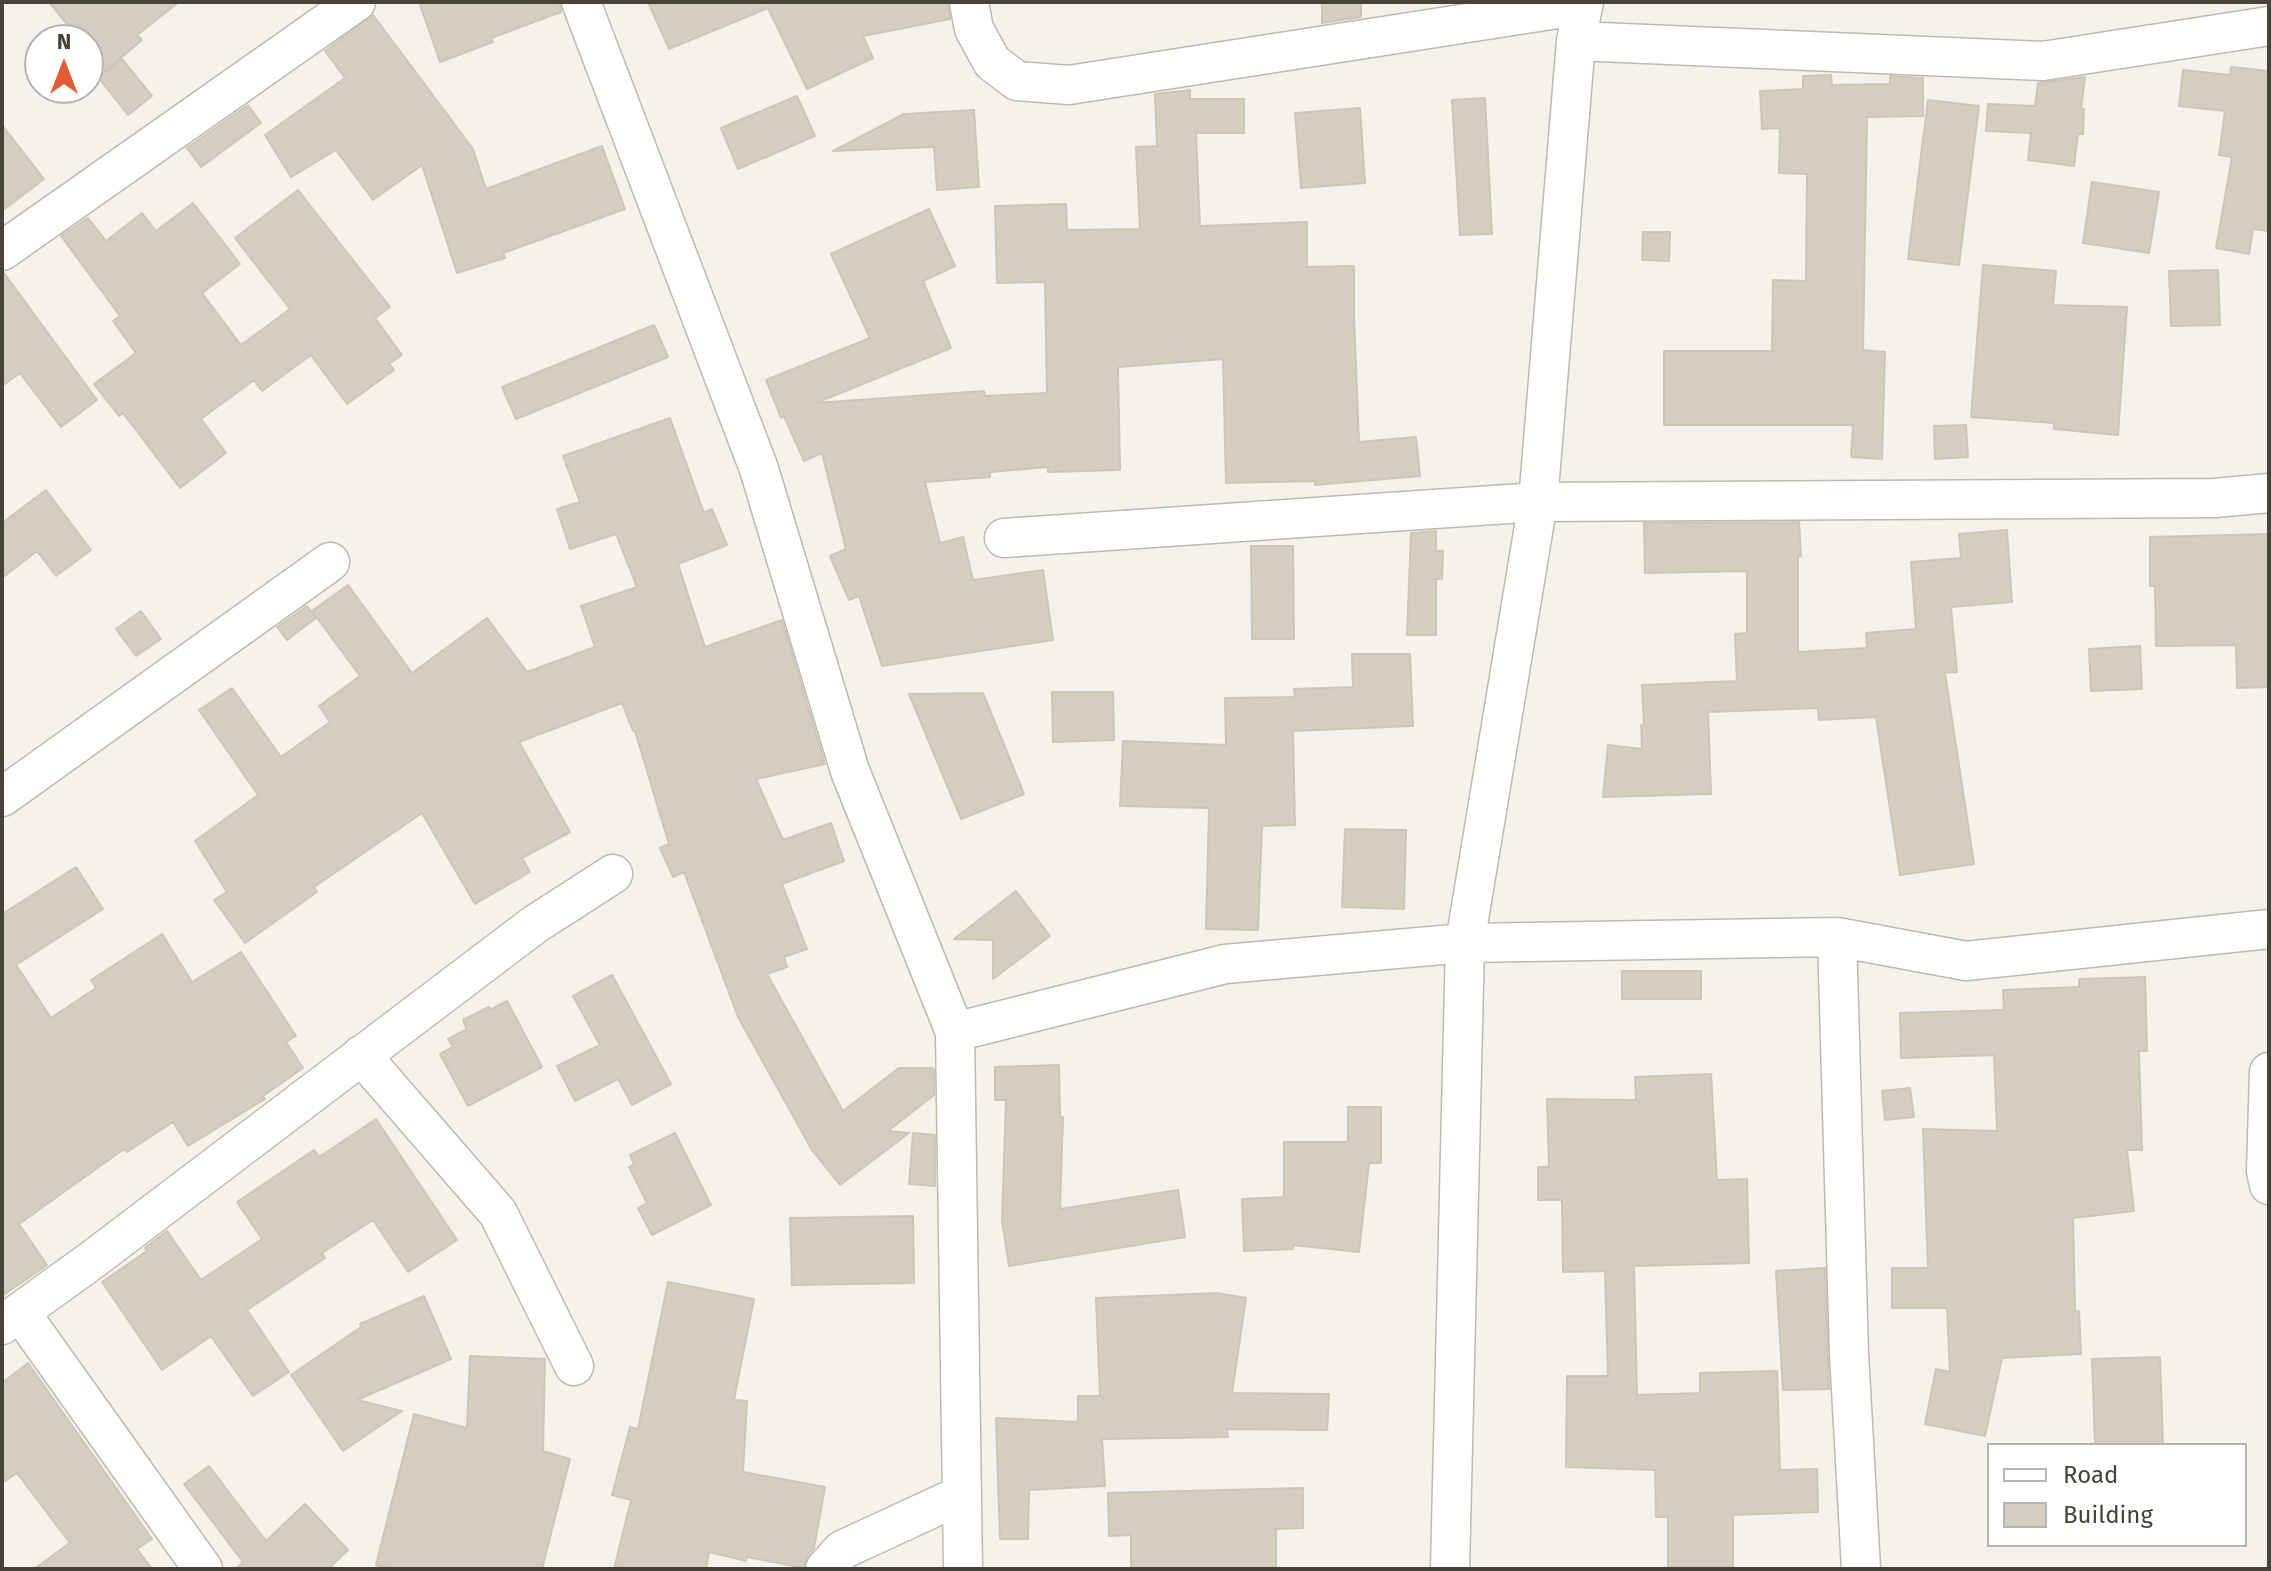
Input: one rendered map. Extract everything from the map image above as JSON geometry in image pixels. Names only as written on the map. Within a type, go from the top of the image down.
[{"type":"street","points":[[2,251],[356,2]]},
{"type":"street","points":[[581,2],[759,469],[850,771],[955,1032],[963,1569]]},
{"type":"street","points":[[969,2],[974,29],[992,62],[1017,81],[1069,85],[1581,16],[2043,61],[2269,26]]},
{"type":"street","points":[[1450,1569],[1465,943],[1538,502],[1581,16]]},
{"type":"street","points":[[1004,538],[1538,502],[2215,498],[2269,493]]},
{"type":"street","points":[[2,797],[330,562]]},
{"type":"street","points":[[203,1569],[11,1319],[534,925],[613,874]]},
{"type":"street","points":[[955,1032],[1225,964],[1465,943],[1837,937],[1966,961],[2269,929]]},
{"type":"street","points":[[1837,937],[1849,1353],[1861,1569]]},
{"type":"street","points":[[361,1055],[498,1213],[574,1366]]},
{"type":"street","points":[[2269,1072],[2266,1171],[2269,1185]]},
{"type":"street","points":[[825,1569],[842,1550],[961,1495]]},
{"type":"building","points":[[49,2],[179,2],[137,35],[142,40],[105,71],[104,24],[67,24]]},
{"type":"building","points":[[419,2],[560,2],[561,12],[491,38],[493,42],[440,62]]},
{"type":"building","points":[[648,2],[948,2],[950,19],[863,36],[873,58],[807,89],[768,8],[669,49]]},
{"type":"building","points":[[1322,2],[1361,2],[1361,17],[1322,23]]},
{"type":"building","points":[[373,15],[473,149],[486,189],[602,146],[625,209],[503,253],[505,258],[457,273],[422,165],[373,200],[336,150],[291,177],[265,135],[345,78],[325,51]]},
{"type":"building","points":[[122,59],[152,96],[128,115],[104,85],[104,72]]},
{"type":"building","points":[[2231,67],[2269,71],[2269,231],[2253,229],[2249,254],[2216,248],[2232,157],[2219,155],[2225,111],[2179,106],[2183,70],[2230,75]]},
{"type":"building","points":[[1831,75],[1832,85],[1890,84],[1890,76],[1923,78],[1923,116],[1867,117],[1863,350],[1885,352],[1882,459],[1851,457],[1853,425],[1664,425],[1664,351],[1772,351],[1773,280],[1806,281],[1807,174],[1779,173],[1780,128],[1762,129],[1760,91],[1803,89],[1803,76]]},
{"type":"building","points":[[2085,77],[2081,108],[2084,109],[2083,134],[2078,134],[2074,166],[2028,160],[2031,133],[1986,131],[1988,104],[2035,106],[2038,83]]},
{"type":"building","points":[[1190,90],[1190,99],[1244,99],[1244,133],[1196,133],[1200,226],[1307,222],[1307,267],[1354,266],[1359,442],[1416,437],[1420,476],[1315,485],[1315,481],[1226,483],[1223,359],[1118,367],[1120,470],[1048,472],[1048,467],[990,472],[990,477],[925,482],[940,543],[963,537],[973,580],[1043,570],[1053,640],[882,666],[859,596],[849,600],[830,556],[846,549],[822,453],[804,461],[784,416],[781,418],[766,380],[870,338],[831,254],[929,209],[955,266],[923,281],[951,348],[816,403],[984,391],[985,396],[1047,393],[1045,282],[997,283],[995,206],[1066,204],[1067,230],[1140,229],[1136,147],[1157,146],[1155,94]]},
{"type":"building","points":[[797,96],[815,136],[738,169],[721,128]]},
{"type":"building","points":[[1485,98],[1492,234],[1460,235],[1452,100]]},
{"type":"building","points":[[1928,100],[1979,106],[1959,265],[1908,259]]},
{"type":"building","points":[[248,105],[261,123],[201,167],[187,148]]},
{"type":"building","points":[[1360,108],[1365,183],[1301,188],[1295,113]]},
{"type":"building","points":[[974,110],[979,187],[937,190],[934,147],[833,151],[904,114]]},
{"type":"building","points":[[2,125],[44,179],[2,211]]},
{"type":"building","points":[[2092,182],[2159,192],[2149,253],[2083,243]]},
{"type":"building","points":[[298,190],[390,307],[375,318],[402,355],[389,364],[394,370],[347,404],[311,355],[262,391],[254,380],[201,419],[226,453],[180,488],[123,413],[119,416],[94,384],[136,353],[113,321],[120,316],[61,236],[88,218],[106,241],[142,213],[156,231],[193,203],[240,264],[202,293],[241,345],[290,309],[235,238]]},
{"type":"building","points":[[1643,232],[1670,232],[1669,261],[1642,260]]},
{"type":"building","points":[[1983,265],[2056,271],[2053,305],[2127,307],[2118,435],[2054,429],[2054,423],[1971,417]]},
{"type":"building","points":[[2218,270],[2220,325],[2171,326],[2169,271]]},
{"type":"building","points":[[2,273],[97,400],[61,427],[20,373],[2,386]]},
{"type":"building","points":[[654,325],[668,357],[516,419],[502,387]]},
{"type":"building","points":[[670,418],[704,513],[712,509],[727,545],[678,564],[705,647],[782,620],[825,764],[756,779],[783,840],[831,823],[844,861],[782,884],[807,949],[784,957],[787,967],[767,974],[843,1111],[899,1068],[934,1070],[934,1095],[888,1131],[909,1133],[840,1185],[812,1150],[738,1017],[684,872],[673,877],[660,848],[669,844],[635,731],[622,703],[519,742],[570,832],[522,858],[530,872],[475,904],[422,813],[314,887],[317,892],[245,943],[214,900],[227,892],[195,841],[258,795],[199,710],[232,688],[281,757],[330,722],[319,706],[360,676],[312,611],[348,585],[412,673],[487,618],[527,672],[595,647],[581,606],[637,587],[616,534],[570,549],[557,509],[580,502],[563,456]]},
{"type":"building","points":[[1966,425],[1968,457],[1935,459],[1934,426]]},
{"type":"building","points":[[46,490],[91,550],[56,576],[37,551],[2,578],[2,523]]},
{"type":"building","points":[[1799,522],[1798,652],[1867,648],[1866,633],[1916,629],[1911,562],[1961,558],[1959,534],[2007,530],[2012,602],[1951,607],[1957,672],[1945,673],[1974,864],[1900,875],[1876,717],[1819,720],[1818,708],[1708,712],[1711,794],[1603,797],[1608,745],[1642,749],[1642,685],[1737,681],[1735,634],[1747,633],[1747,571],[1645,573],[1644,523]]},
{"type":"building","points":[[1436,531],[1436,551],[1443,551],[1442,579],[1436,579],[1436,635],[1407,635],[1411,533]]},
{"type":"building","points":[[2269,534],[2269,687],[2237,688],[2236,645],[2156,646],[2155,586],[2150,586],[2150,537]]},
{"type":"building","points":[[1251,546],[1293,546],[1294,639],[1252,639]]},
{"type":"building","points":[[307,606],[316,618],[287,640],[277,627]]},
{"type":"building","points":[[141,611],[161,639],[136,656],[116,629]]},
{"type":"building","points":[[2140,646],[2142,689],[2091,691],[2089,649]]},
{"type":"building","points":[[1352,654],[1410,654],[1413,726],[1293,731],[1295,825],[1262,826],[1258,930],[1206,929],[1209,808],[1120,806],[1123,741],[1226,745],[1225,698],[1295,697],[1294,689],[1353,687]]},
{"type":"building","points":[[1052,692],[1113,692],[1114,740],[1053,742]]},
{"type":"building","points":[[983,693],[1024,794],[961,819],[909,694]]},
{"type":"building","points":[[1345,829],[1406,830],[1404,909],[1342,907]]},
{"type":"building","points":[[76,867],[103,909],[16,965],[51,1018],[96,988],[91,980],[162,934],[192,982],[241,952],[296,1036],[286,1042],[303,1068],[263,1096],[265,1099],[188,1146],[173,1122],[127,1152],[124,1149],[19,1224],[47,1265],[2,1296],[2,914]]},
{"type":"building","points":[[1016,891],[1050,936],[993,979],[993,940],[954,939]]},
{"type":"building","points":[[1622,971],[1701,971],[1701,999],[1622,999]]},
{"type":"building","points":[[612,975],[671,1084],[632,1105],[618,1079],[575,1101],[557,1066],[600,1045],[573,996]]},
{"type":"building","points":[[2145,977],[2147,1051],[2139,1051],[2142,1150],[2127,1150],[2134,1211],[2073,1218],[2075,1311],[2079,1311],[2081,1354],[2002,1358],[1985,1436],[1925,1424],[1936,1369],[1950,1372],[1947,1308],[1892,1308],[1892,1268],[1928,1268],[1923,1129],[1997,1131],[1994,1055],[1901,1058],[1900,1013],[2004,1010],[2003,990],[2079,987],[2079,979]]},
{"type":"building","points":[[507,1001],[542,1067],[468,1106],[440,1054],[453,1047],[448,1039],[467,1029],[463,1020]]},
{"type":"building","points":[[1059,1065],[1060,1117],[1063,1117],[1060,1209],[1178,1190],[1185,1237],[1009,1266],[1002,1220],[1006,1100],[995,1100],[995,1067]]},
{"type":"building","points":[[1711,1074],[1717,1180],[1747,1179],[1749,1263],[1634,1266],[1637,1395],[1700,1393],[1700,1373],[1777,1371],[1780,1470],[1817,1469],[1818,1512],[1733,1515],[1733,1567],[1668,1567],[1668,1517],[1656,1517],[1655,1470],[1566,1467],[1567,1376],[1608,1376],[1605,1271],[1563,1272],[1562,1200],[1538,1200],[1538,1167],[1549,1167],[1547,1099],[1636,1100],[1635,1077]]},
{"type":"building","points":[[1910,1088],[1914,1117],[1885,1120],[1882,1091]]},
{"type":"building","points":[[1348,1107],[1381,1107],[1381,1163],[1369,1163],[1359,1252],[1293,1245],[1293,1249],[1244,1251],[1242,1199],[1284,1197],[1284,1142],[1348,1142]]},
{"type":"building","points":[[376,1119],[457,1240],[408,1272],[373,1220],[322,1253],[325,1258],[247,1310],[289,1372],[253,1396],[211,1336],[162,1370],[102,1282],[147,1251],[145,1248],[167,1231],[201,1280],[262,1239],[237,1202],[314,1150],[319,1157]]},
{"type":"building","points":[[675,1133],[711,1205],[652,1235],[638,1208],[647,1203],[629,1167],[634,1164],[630,1155]]},
{"type":"building","points":[[913,1133],[935,1135],[935,1186],[909,1184]]},
{"type":"building","points":[[913,1216],[914,1283],[792,1285],[790,1218]]},
{"type":"building","points":[[1825,1268],[1829,1389],[1783,1390],[1776,1271]]},
{"type":"building","points":[[668,1282],[754,1299],[734,1400],[747,1401],[743,1472],[825,1487],[814,1548],[804,1568],[747,1557],[746,1561],[709,1552],[706,1569],[614,1569],[631,1500],[612,1495],[630,1427],[638,1429]]},
{"type":"building","points":[[1216,1293],[1246,1298],[1232,1393],[1329,1394],[1327,1430],[1227,1429],[1228,1437],[1102,1439],[1105,1486],[1029,1490],[1028,1539],[1000,1539],[996,1418],[1078,1422],[1078,1396],[1100,1396],[1096,1298]]},
{"type":"building","points":[[424,1296],[451,1359],[357,1400],[402,1411],[343,1451],[291,1375],[361,1327],[360,1324]]},
{"type":"building","points":[[470,1356],[545,1359],[543,1451],[570,1459],[542,1569],[392,1569],[376,1565],[414,1414],[467,1428]]},
{"type":"building","points":[[2160,1357],[2163,1443],[2095,1443],[2092,1359]]},
{"type":"building","points":[[28,1363],[152,1539],[137,1549],[152,1569],[34,1569],[70,1543],[17,1473],[2,1483],[2,1383]]},
{"type":"building","points":[[209,1466],[266,1541],[305,1504],[348,1550],[328,1569],[236,1569],[243,1562],[184,1484]]},
{"type":"building","points":[[1303,1488],[1303,1528],[1276,1529],[1276,1569],[1131,1569],[1131,1535],[1109,1536],[1108,1493]]}]
